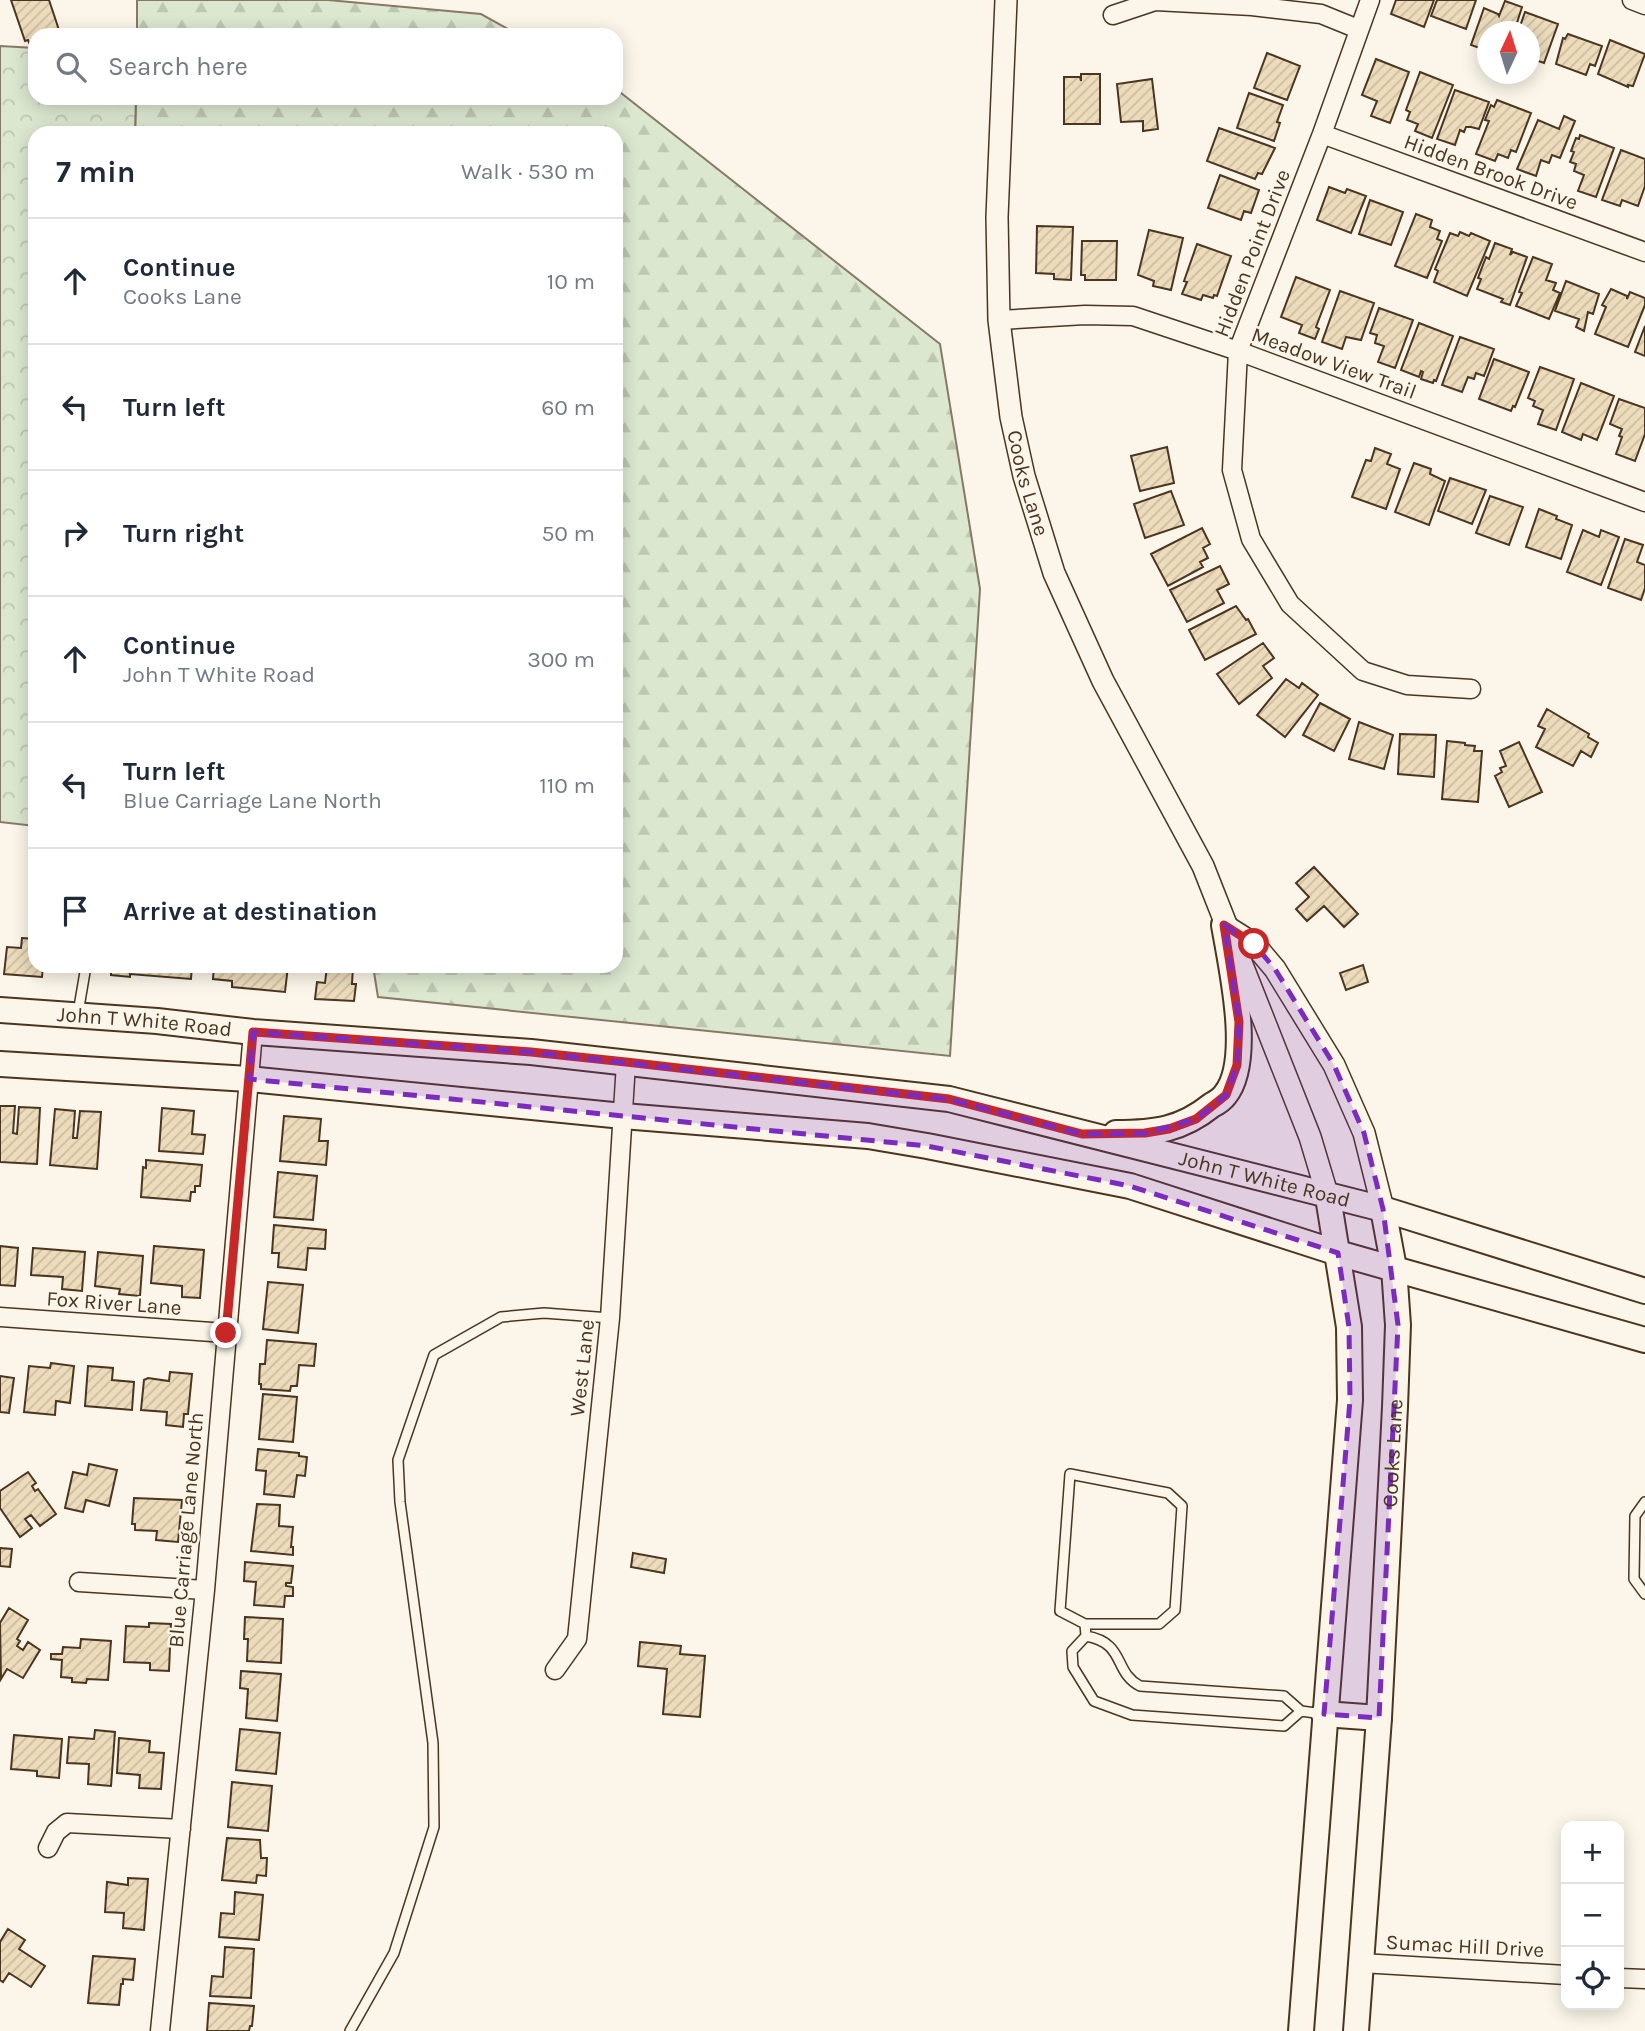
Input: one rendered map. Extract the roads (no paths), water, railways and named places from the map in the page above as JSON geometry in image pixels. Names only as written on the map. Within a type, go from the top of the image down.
[{"type":"main road","points":[[1082,1134],[1145,1133],[1169,1129],[1196,1119],[1226,1095],[1237,1065],[1239,1022],[1224,925]]},
{"type":"main road","name":"John T White Road","points":[[0,1010],[78,1014],[253,1032],[531,1052],[949,1099],[1383,1209],[1645,1291]]},
{"type":"main road","name":"John T White Road","points":[[0,1064],[249,1079],[623,1116],[868,1136],[928,1146],[1130,1186],[1338,1253],[1645,1340]]},
{"type":"main road","name":"Cooks Lane","points":[[1301,2031],[1312,1713],[1350,1400],[1349,1327],[1328,1197]]},
{"type":"main road","name":"Cooks Lane","points":[[1356,2031],[1379,1717],[1398,1325],[1394,1268],[1383,1209]]},
{"type":"main road","points":[[1312,1713],[1379,1717]]},
{"type":"street","name":"Cooks Lane","points":[[1006,0],[997,217],[999,320],[1018,452],[1054,573],[1103,681],[1203,866],[1224,925],[1310,1137],[1328,1197]]},
{"type":"street","name":"Hidden Point Drive","points":[[1370,0],[1322,134],[1237,351],[1231,470],[1251,539],[1290,604],[1363,671],[1406,685],[1471,689]]},
{"type":"street","points":[[1632,0],[1645,5]]},
{"type":"street","points":[[1113,15],[1155,1],[1252,6],[1321,14],[1358,29]]},
{"type":"street","name":"Hidden Brook Drive","points":[[1322,134],[1645,251]]},
{"type":"street","name":"Meadow View Trail","points":[[999,320],[1085,315],[1133,316],[1237,351],[1645,502]]},
{"type":"street","name":"Cooks Lane","points":[[1224,925],[1254,944],[1275,969],[1334,1065],[1364,1133],[1383,1209]]},
{"type":"street","name":"Blue Carriage Lane North","points":[[160,2031],[205,1590],[253,1032]]},
{"type":"street","name":"West Lane","points":[[555,1670],[577,1639],[610,1318],[626,1062]]},
{"type":"street","name":"Fox River Lane","points":[[0,1317],[226,1333]]},
{"type":"street","points":[[79,1582],[205,1590]]},
{"type":"street","points":[[48,1848],[56,1832],[67,1823],[181,1829]]},
{"type":"street","name":"Sumac Hill Drive","points":[[1361,1963],[1561,1975]]},
{"type":"street","points":[[1624,1978],[1645,1979]]},
{"type":"lane","points":[[78,1014],[85,973]]},
{"type":"lane","points":[[350,2031],[394,1953],[434,1828],[433,1743],[400,1502],[398,1460],[434,1355],[501,1317],[544,1313],[610,1318]]},
{"type":"lane","points":[[1069,1474],[1168,1493],[1182,1506],[1175,1610],[1159,1624],[1085,1624],[1060,1611],[1069,1474]]},
{"type":"lane","points":[[1645,1502],[1636,1516],[1634,1579],[1645,1594]]},
{"type":"lane","points":[[1085,1624],[1086,1636],[1072,1651],[1073,1667],[1094,1701],[1132,1716],[1284,1726],[1312,1713]]},
{"type":"lane","points":[[1086,1636],[1100,1639],[1113,1648],[1131,1681],[1140,1686],[1284,1696],[1312,1713]]}]
